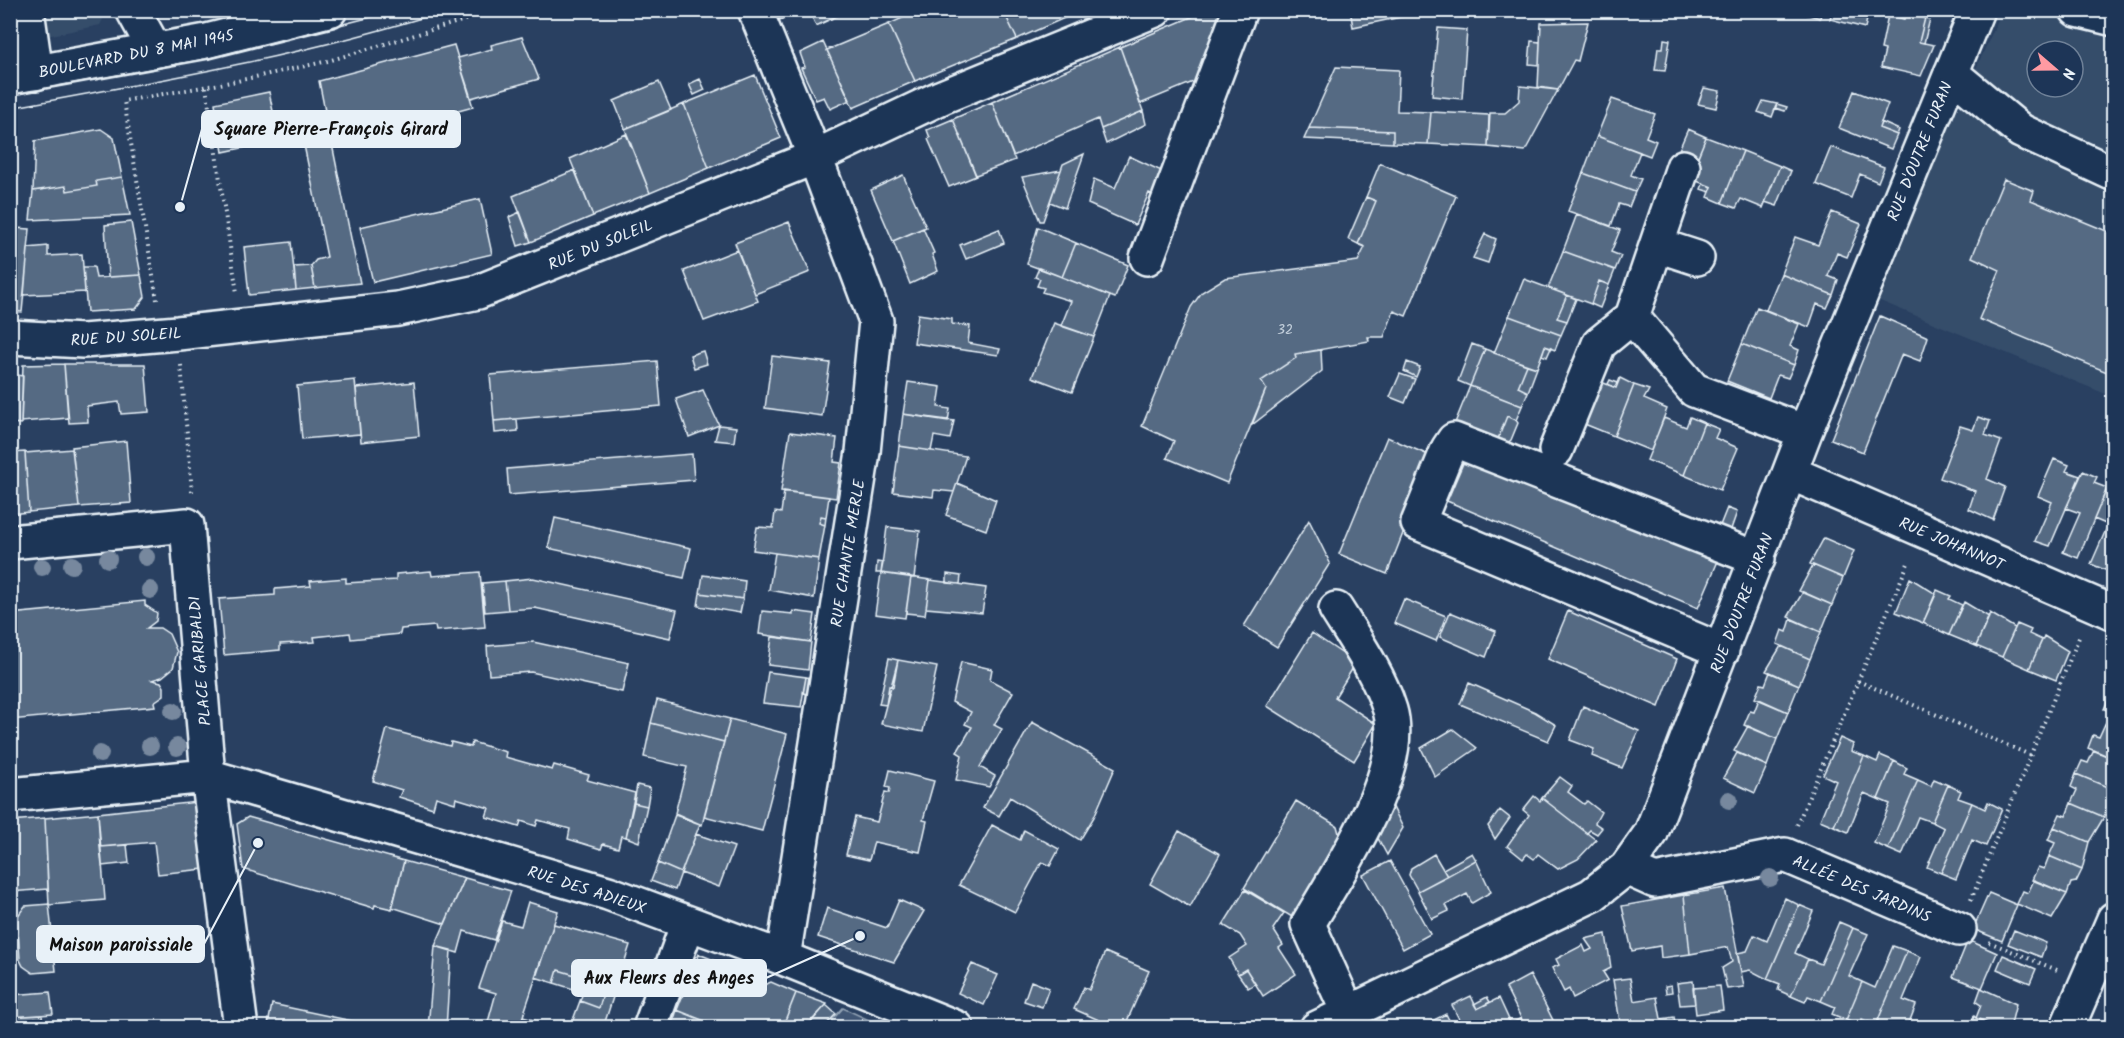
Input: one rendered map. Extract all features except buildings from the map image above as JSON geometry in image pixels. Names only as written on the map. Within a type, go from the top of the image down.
[{"type":"street","points":[[23,75],[27,10]]},
{"type":"street","points":[[133,10],[154,50]]},
{"type":"street","name":"BOULEVARD DU 8 MAI 1945","points":[[23,75],[207,41],[330,10]]},
{"type":"street","name":"RUE CHANTE MERLE","points":[[754,10],[815,157],[876,321],[863,452],[783,958]]},
{"type":"street","name":"RUE DU SOLEIL","points":[[10,338],[83,341],[170,334],[398,309],[478,292],[815,157],[942,97],[1155,10]]},
{"type":"street","points":[[1147,258],[1240,10]]},
{"type":"street","name":"RUE D'OUTRE FURAN","points":[[1317,1028],[1592,895],[1626,868],[1651,833],[1805,432],[1977,10]]},
{"type":"street","points":[[2077,10],[2114,19]]},
{"type":"street","points":[[1952,73],[2021,131],[2114,174]]},
{"type":"street","points":[[1556,450],[1599,344],[1632,317],[1683,167]]},
{"type":"street","points":[[1657,245],[1698,258]]},
{"type":"street","points":[[1632,317],[1694,390],[1805,432]]},
{"type":"street","points":[[1722,651],[1418,523],[1448,449],[1454,440],[1758,559]]},
{"type":"street","name":"RUE JOHANNOT","points":[[1791,473],[2114,613]]},
{"type":"street","points":[[10,542],[187,525]]},
{"type":"street","name":"PLACE GARIBALDI","points":[[187,525],[208,776],[241,1028]]},
{"type":"street","points":[[1336,609],[1367,658],[1390,711],[1393,743],[1383,785],[1352,848],[1308,924],[1348,1012]]},
{"type":"street","points":[[10,795],[208,776]]},
{"type":"street","name":"RUE DES ADIEUX","points":[[208,776],[608,893],[783,958],[957,1028]]},
{"type":"street","name":"ALLÉE DES JARDINS","points":[[1626,868],[1655,881],[1785,855],[1959,929]]},
{"type":"street","points":[[2067,1028],[2114,919]]},
{"type":"street","points":[[650,1028],[688,923]]},
{"type":"path","points":[[187,525],[192,496],[170,334],[124,101],[206,87],[328,61],[498,10]]},
{"type":"path","points":[[206,87],[242,326]]},
{"type":"path","points":[[1785,855],[1897,588]]},
{"type":"path","points":[[2069,662],[1959,929],[2086,983]]},
{"type":"path","points":[[1858,681],[2031,755]]},
{"type":"shaded area","points":[[48,11],[107,11],[100,25],[42,37]]},
{"type":"shaded area","points":[[2002,11],[2113,11],[2113,397],[1873,298]]},
{"type":"shaded area","points":[[843,1008],[884,1027],[826,1027]]},
{"type":"tram line","points":[[10,95],[205,59],[399,10]]},
{"type":"tram line","points":[[10,108],[285,54],[447,10]]},
{"type":"place","name":"Square Pierre-François Girard","points":[[180,207]]},
{"type":"place","name":"Maison paroissiale","points":[[258,843]]},
{"type":"place","name":"Aux Fleurs des Anges","points":[[860,936]]}]
